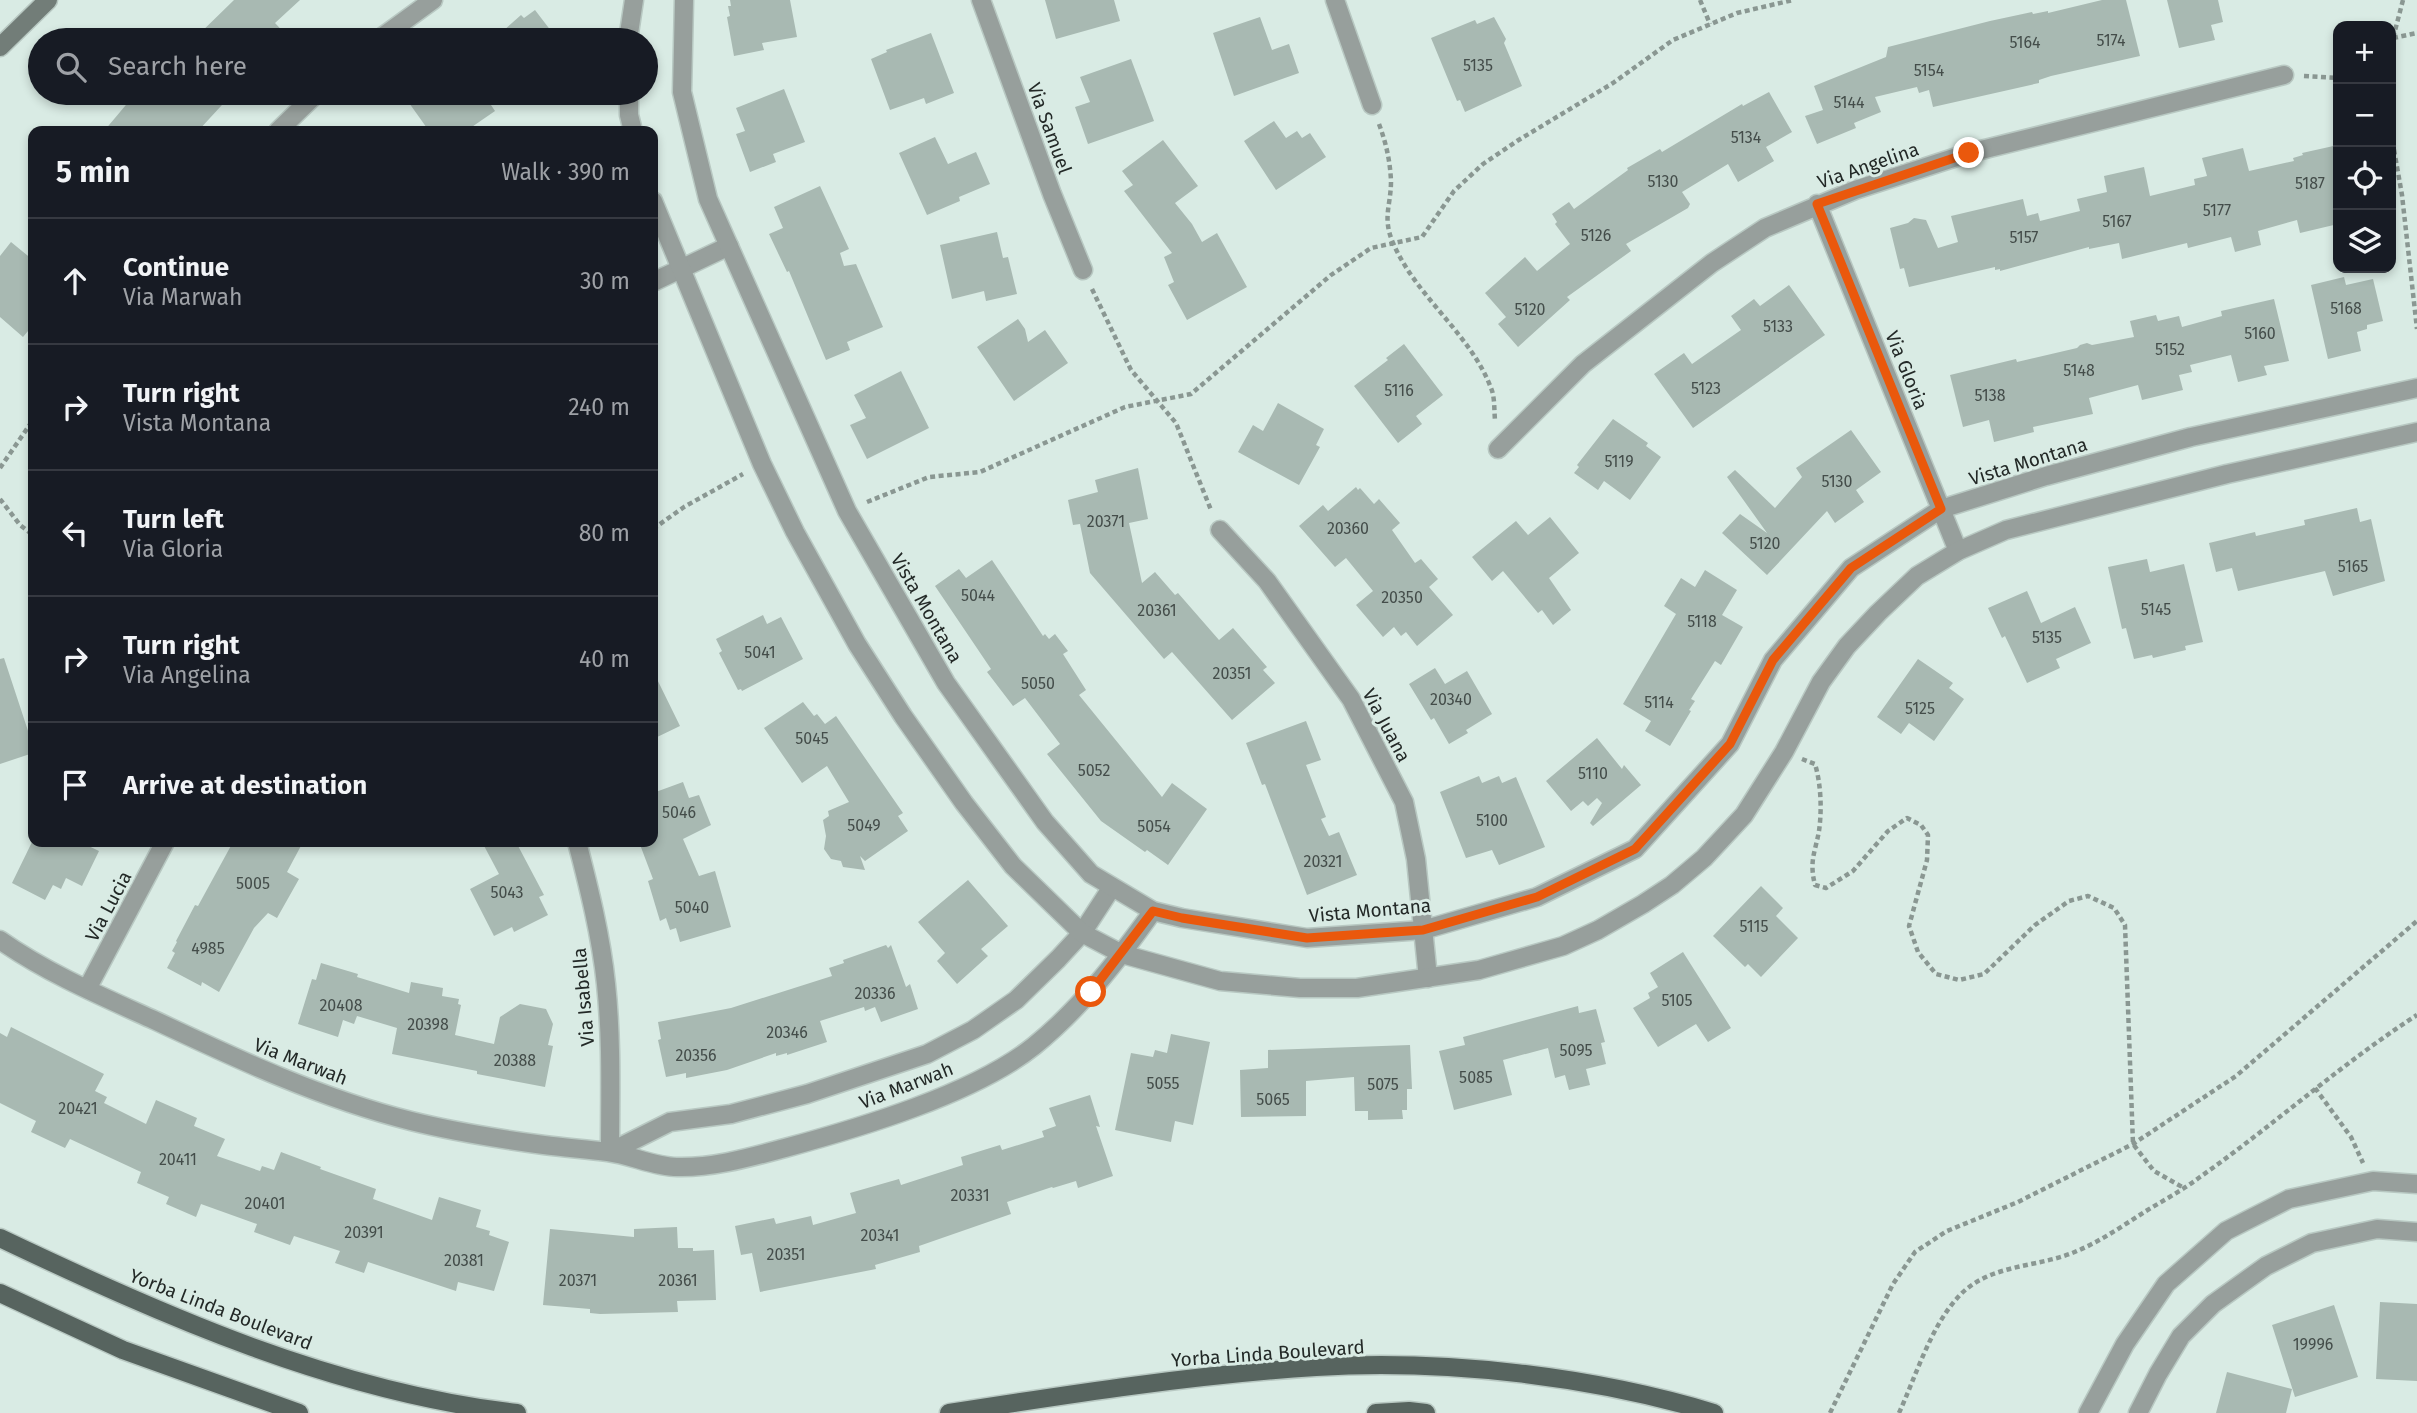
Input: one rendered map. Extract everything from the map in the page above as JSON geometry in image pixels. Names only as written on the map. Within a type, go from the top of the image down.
[{"type":"main road","points":[[0,47],[48,0]]},
{"type":"main road","name":"Yorba Linda Boulevard","points":[[0,1238],[65,1269],[255,1349],[357,1382],[487,1410],[517,1413]]},
{"type":"main road","points":[[0,1293],[123,1350],[299,1413]]},
{"type":"main road","name":"Yorba Linda Boulevard","points":[[949,1413],[1157,1381],[1318,1367],[1434,1366],[1572,1380],[1714,1413]]},
{"type":"main road","points":[[1376,1413],[1426,1413]]},
{"type":"street","points":[[394,28],[433,0]]},
{"type":"street","points":[[630,28],[634,0]]},
{"type":"street","name":"Vista Montana","points":[[684,0],[682,92],[708,199],[847,510],[946,684],[1045,822],[1091,874],[1153,911],[1182,918],[1307,938],[1423,930],[1537,897],[1635,849],[1730,744],[1773,660],[1851,568],[1941,509],[2046,476],[2191,437],[2417,388]]},
{"type":"street","name":"Via Samuel","points":[[981,0],[1052,194],[1083,270]]},
{"type":"street","points":[[1335,0],[1373,105]]},
{"type":"street","name":"Via Angelina","points":[[1498,449],[1583,364],[1712,262],[1765,228],[1817,204],[1969,153],[2284,75]]},
{"type":"street","points":[[283,126],[305,105]]},
{"type":"street","points":[[629,105],[632,126]]},
{"type":"street","name":"Via Gloria","points":[[1817,204],[1958,551]]},
{"type":"street","points":[[658,214],[762,464],[795,532],[833,603],[903,716],[964,803],[1013,866],[1082,933],[1122,954],[1220,982],[1357,988],[1479,970],[1563,946],[1598,930],[1672,885],[1704,858],[1734,827],[1784,752],[1821,682],[1847,646],[1878,612],[1917,576],[1958,551],[2019,527],[2227,474],[2417,432]]},
{"type":"street","points":[[658,280],[729,246]]},
{"type":"street","name":"Via Juana","points":[[1220,530],[1267,581],[1351,699],[1404,802],[1416,859],[1428,978]]},
{"type":"street","name":"Via Lucia","points":[[87,989],[162,847]]},
{"type":"street","name":"Via Isabella","points":[[578,847],[591,896],[606,982],[609,1017],[610,1152]]},
{"type":"street","name":"Via Marwah","points":[[610,1152],[670,1122],[731,1114],[819,1090],[927,1054],[973,1030],[1016,1000],[1082,933],[1112,887]]},
{"type":"street","name":"Via Marwah","points":[[0,940],[23,956],[87,989],[218,1050],[302,1086],[353,1104],[410,1121],[474,1135],[610,1152],[676,1167],[737,1161],[880,1120],[997,1070],[1034,1046],[1091,992],[1153,911]]},
{"type":"street","points":[[2088,1413],[2125,1345],[2166,1284],[2226,1231],[2289,1199],[2373,1181],[2417,1184]]},
{"type":"street","points":[[2138,1413],[2181,1336],[2213,1304],[2266,1266],[2312,1243],[2377,1229],[2417,1232]]},
{"type":"path","points":[[1700,0],[1710,24]]},
{"type":"path","points":[[847,510],[929,477],[980,472],[1125,407],[1191,394],[1331,275],[1370,248],[1422,237],[1454,191],[1483,164],[1517,141],[1613,83],[1673,40],[1737,13],[1793,0]]},
{"type":"path","points":[[2396,27],[2403,0]]},
{"type":"path","points":[[2396,37],[2417,33]]},
{"type":"path","points":[[2284,75],[2333,78]]},
{"type":"path","points":[[1373,105],[1388,147],[1391,183],[1386,219],[1393,242],[1414,281],[1476,358],[1493,391],[1498,449]]},
{"type":"path","points":[[2393,147],[2402,195],[2417,330]]},
{"type":"path","points":[[1083,270],[1131,370],[1176,423],[1220,530]]},
{"type":"path","points":[[0,468],[28,427]]},
{"type":"path","points":[[658,525],[684,507],[762,464]]},
{"type":"path","points":[[0,499],[28,531]]},
{"type":"path","points":[[1784,752],[1815,764],[1820,780],[1819,828],[1811,867],[1815,885],[1826,888],[1853,871],[1888,831],[1907,818],[1921,825],[1928,835],[1927,860],[1909,926],[1918,952],[1936,974],[1959,980],[1984,974],[2035,925],[2069,901],[2088,895],[2114,908],[2125,925],[2133,1144],[2154,1171],[2184,1188]]},
{"type":"path","points":[[1830,1413],[1894,1284],[1915,1252],[1947,1231],[2018,1202],[2133,1144],[2236,1076],[2417,921]]},
{"type":"path","points":[[1899,1413],[1939,1323],[1960,1294],[1984,1278],[2014,1266],[2046,1262],[2079,1251],[2184,1188],[2315,1088],[2417,1015]]},
{"type":"path","points":[[2315,1088],[2351,1137],[2364,1166]]},
{"type":"building","points":[[234,0],[300,0],[275,23],[280,28],[205,28]]},
{"type":"building","points":[[730,0],[790,0],[797,37],[762,43],[764,50],[734,56],[727,17],[730,16]]},
{"type":"building","points":[[1045,0],[1114,0],[1120,21],[1056,39]]},
{"type":"building","points":[[2102,0],[2126,0],[2140,56],[1933,107],[1929,90],[1919,93],[1917,87],[1875,97],[1881,112],[1854,123],[1856,128],[1817,144],[1805,116],[1823,110],[1814,86],[1886,57],[1888,47],[1990,21],[2032,12],[2048,13]]},
{"type":"building","points":[[2167,0],[2218,0],[2223,22],[2211,25],[2215,40],[2179,48]]},
{"type":"building","points":[[535,10],[549,28],[506,28],[521,15],[524,18]]},
{"type":"building","points":[[1260,17],[1272,50],[1289,44],[1299,73],[1234,96],[1213,33]]},
{"type":"building","points":[[1494,17],[1506,39],[1504,43],[1522,86],[1465,112],[1460,100],[1457,101],[1431,38],[1475,20],[1477,24]]},
{"type":"building","points":[[931,33],[954,93],[926,104],[924,98],[890,110],[871,59],[887,52],[886,50]]},
{"type":"building","points":[[1131,59],[1154,121],[1088,144],[1075,107],[1090,102],[1080,77]]},
{"type":"building","points":[[784,89],[805,142],[773,154],[776,162],[750,172],[736,134],[745,131],[736,108]]},
{"type":"building","points":[[1769,92],[1792,132],[1766,147],[1774,161],[1738,182],[1728,164],[1682,192],[1690,204],[1688,208],[1626,244],[1631,251],[1567,297],[1570,300],[1518,347],[1498,324],[1506,317],[1485,293],[1525,257],[1537,271],[1570,244],[1555,224],[1557,222],[1552,214],[1569,202],[1574,209],[1628,170],[1627,168],[1660,149],[1662,152],[1742,104],[1743,106]]},
{"type":"building","points":[[126,105],[222,105],[203,126],[108,126]]},
{"type":"building","points":[[411,105],[491,105],[495,111],[473,126],[425,126]]},
{"type":"building","points":[[1274,121],[1286,138],[1297,131],[1302,138],[1310,133],[1326,157],[1276,190],[1244,141]]},
{"type":"building","points":[[935,137],[948,164],[976,152],[990,184],[927,215],[899,153]]},
{"type":"building","points":[[1163,140],[1198,186],[1175,203],[1202,242],[1217,233],[1247,287],[1187,320],[1168,285],[1174,282],[1164,257],[1172,253],[1124,191],[1133,185],[1122,171]]},
{"type":"building","points":[[2333,146],[2333,225],[2300,233],[2297,220],[2258,231],[2261,245],[2235,252],[2231,237],[2188,248],[2187,243],[2122,259],[2119,243],[2089,247],[2000,271],[1995,270],[1995,267],[1909,287],[1904,268],[1900,269],[1890,228],[1908,223],[1914,218],[1926,220],[1938,248],[1958,242],[1951,216],[2023,199],[2027,216],[2038,213],[2040,221],[2080,211],[2077,199],[2107,192],[2104,176],[2144,167],[2150,196],[2195,185],[2194,179],[2207,176],[2202,158],[2243,148],[2249,171],[2294,161],[2293,158],[2303,155],[2302,153]]},
{"type":"building","points":[[820,186],[849,249],[840,253],[844,266],[856,264],[883,327],[847,342],[850,350],[826,360],[789,271],[787,272],[769,234],[783,228],[774,207]]},
{"type":"building","points":[[997,232],[1003,258],[1008,257],[1017,294],[986,301],[984,291],[952,299],[940,245]]},
{"type":"building","points":[[11,242],[28,256],[28,331],[23,337],[0,317],[0,256]]},
{"type":"building","points":[[2344,277],[2346,285],[2373,279],[2383,321],[2367,325],[2367,329],[2357,332],[2361,351],[2328,359],[2311,285]]},
{"type":"building","points":[[1789,285],[1825,335],[1693,428],[1654,374],[1684,353],[1692,364],[1741,330],[1731,316],[1754,299],[1760,306]]},
{"type":"building","points":[[2274,299],[2289,361],[2264,366],[2267,375],[2238,382],[2231,355],[2190,365],[2192,372],[2179,375],[2183,390],[2142,400],[2138,385],[2089,398],[2093,414],[2033,427],[2034,432],[1994,442],[1989,420],[1963,427],[1950,375],[2077,348],[2087,343],[2092,345],[2134,337],[2130,321],[2156,315],[2158,321],[2179,316],[2182,327],[2222,316],[2221,311]]},
{"type":"building","points":[[1018,319],[1025,329],[1028,342],[1045,330],[1068,363],[1014,401],[977,347]]},
{"type":"building","points":[[1404,344],[1443,395],[1416,416],[1422,424],[1398,443],[1354,386]]},
{"type":"building","points":[[901,371],[929,428],[867,459],[850,425],[866,418],[854,395]]},
{"type":"building","points":[[1278,403],[1324,429],[1316,445],[1320,447],[1299,485],[1238,452],[1253,425],[1263,431]]},
{"type":"building","points":[[1613,419],[1648,443],[1646,446],[1661,457],[1630,500],[1604,481],[1598,490],[1574,473],[1579,467],[1577,465]]},
{"type":"building","points":[[1851,430],[1881,472],[1856,490],[1864,502],[1835,523],[1827,511],[1767,575],[1722,533],[1740,514],[1767,533],[1727,477],[1735,470],[1775,508],[1802,477],[1796,468]]},
{"type":"building","points":[[1138,468],[1148,519],[1129,523],[1142,583],[1155,572],[1175,595],[1178,593],[1219,640],[1233,628],[1267,667],[1263,670],[1275,683],[1232,720],[1172,652],[1164,659],[1090,573],[1080,524],[1073,525],[1068,500],[1098,492],[1095,480]]},
{"type":"building","points":[[1356,487],[1374,504],[1379,499],[1400,523],[1392,530],[1415,563],[1421,559],[1438,579],[1429,587],[1453,615],[1417,646],[1406,632],[1401,636],[1394,627],[1383,637],[1356,605],[1373,591],[1346,558],[1335,567],[1299,526],[1323,505],[1328,511]]},
{"type":"building","points":[[2357,508],[2360,522],[2371,519],[2385,581],[2333,596],[2325,571],[2238,591],[2232,568],[2216,572],[2209,543],[2255,532],[2256,536],[2305,525],[2304,520]]},
{"type":"building","points":[[1550,517],[1579,553],[1549,578],[1571,610],[1553,625],[1542,610],[1538,613],[1503,571],[1492,581],[1472,557],[1516,521],[1528,535]]},
{"type":"building","points":[[2147,559],[2150,572],[2184,564],[2203,642],[2185,646],[2186,650],[2153,658],[2152,655],[2134,659],[2126,628],[2122,629],[2108,567]]},
{"type":"building","points":[[992,560],[1043,636],[1045,634],[1049,639],[1055,634],[1068,651],[1063,654],[1086,690],[1079,695],[1162,797],[1172,783],[1207,809],[1168,865],[1101,821],[1047,754],[1060,744],[1025,698],[1013,706],[987,672],[991,669],[935,586],[959,569],[966,578]]},
{"type":"building","points":[[1705,570],[1737,590],[1722,615],[1743,627],[1721,665],[1715,661],[1691,699],[1695,701],[1689,710],[1691,711],[1670,746],[1645,731],[1651,721],[1623,704],[1676,614],[1664,606],[1681,578],[1695,587]]},
{"type":"building","points":[[2027,591],[2041,623],[2075,607],[2091,643],[2056,659],[2060,668],[2027,683],[2005,636],[2002,638],[1988,608]]},
{"type":"building","points":[[763,615],[767,624],[781,617],[803,659],[742,691],[738,690],[719,653],[722,651],[716,639]]},
{"type":"building","points":[[4,658],[28,731],[28,755],[0,764],[0,659]]},
{"type":"building","points":[[1918,659],[1953,683],[1949,688],[1964,699],[1934,741],[1909,723],[1901,734],[1877,717]]},
{"type":"building","points":[[1435,668],[1445,684],[1467,671],[1492,714],[1449,744],[1409,684]]},
{"type":"building","points":[[658,681],[680,726],[658,737]]},
{"type":"building","points":[[803,702],[814,716],[817,714],[825,724],[836,716],[903,813],[898,816],[908,831],[865,861],[860,856],[865,870],[843,867],[841,861],[831,859],[824,849],[826,836],[823,820],[829,816],[828,811],[849,802],[827,766],[802,783],[764,728]]},
{"type":"building","points":[[1306,721],[1321,760],[1306,765],[1326,817],[1321,819],[1329,836],[1339,832],[1357,875],[1307,895],[1265,784],[1262,785],[1246,743]]},
{"type":"building","points":[[1597,738],[1622,769],[1624,765],[1641,785],[1593,826],[1590,823],[1602,803],[1597,798],[1588,806],[1583,801],[1571,811],[1546,781]]},
{"type":"building","points":[[1479,776],[1482,783],[1499,776],[1502,783],[1516,777],[1545,847],[1499,865],[1492,850],[1466,858],[1440,792]]},
{"type":"building","points":[[683,782],[689,798],[699,795],[711,825],[683,839],[699,876],[715,871],[731,927],[680,942],[676,928],[670,930],[666,918],[660,921],[648,881],[653,879],[641,847],[658,847],[658,791]]},
{"type":"building","points":[[30,847],[91,847],[99,851],[82,886],[66,878],[61,889],[53,885],[45,900],[12,883]]},
{"type":"building","points":[[230,847],[300,847],[287,872],[299,879],[277,918],[268,913],[254,928],[219,992],[167,968],[175,953],[172,951],[176,941],[195,905],[198,906]]},
{"type":"building","points":[[485,847],[519,847],[544,895],[539,897],[548,915],[514,932],[512,927],[494,936],[470,889],[499,874]]},
{"type":"building","points":[[968,880],[1008,926],[981,949],[988,956],[957,984],[937,961],[945,953],[918,922]]},
{"type":"building","points":[[1761,886],[1783,908],[1776,916],[1798,938],[1761,977],[1748,964],[1745,967],[1713,936]]},
{"type":"building","points":[[886,945],[888,948],[891,945],[906,987],[910,984],[918,1009],[881,1022],[875,1007],[865,1011],[864,1007],[820,1021],[827,1042],[787,1055],[776,1056],[776,1053],[727,1070],[686,1078],[686,1073],[666,1077],[658,1040],[661,1039],[658,1022],[731,1008],[832,976],[829,968],[844,963],[843,960]]},
{"type":"building","points":[[1683,952],[1731,1028],[1708,1042],[1696,1024],[1658,1047],[1633,1008],[1650,998],[1648,993],[1658,987],[1650,973]]},
{"type":"building","points":[[321,963],[409,993],[411,982],[443,988],[442,996],[459,999],[458,1004],[461,1005],[455,1035],[494,1044],[500,1017],[520,1004],[546,1009],[553,1024],[548,1045],[553,1046],[545,1087],[392,1054],[397,1028],[357,1016],[354,1024],[343,1020],[338,1037],[298,1024],[312,979],[316,980]]},
{"type":"building","points":[[1578,1006],[1579,1013],[1596,1009],[1605,1042],[1601,1043],[1606,1064],[1586,1069],[1590,1085],[1569,1090],[1565,1075],[1555,1078],[1548,1048],[1503,1060],[1512,1095],[1454,1110],[1439,1051],[1465,1045],[1463,1037]]},
{"type":"building","points":[[11,1027],[104,1074],[95,1091],[107,1097],[104,1103],[146,1124],[156,1100],[197,1118],[194,1126],[225,1139],[217,1156],[260,1171],[262,1166],[274,1170],[281,1152],[376,1189],[373,1199],[432,1220],[439,1197],[481,1210],[476,1227],[490,1231],[489,1235],[509,1242],[494,1291],[458,1282],[456,1291],[368,1262],[364,1273],[335,1263],[340,1251],[294,1236],[290,1245],[254,1232],[257,1224],[201,1204],[196,1217],[166,1204],[169,1197],[137,1183],[141,1172],[70,1139],[65,1148],[31,1132],[36,1121],[0,1103],[0,1033],[7,1037]]},
{"type":"building","points":[[1171,1034],[1210,1042],[1193,1125],[1175,1121],[1171,1142],[1115,1130],[1131,1053],[1153,1057],[1155,1050],[1167,1053]]},
{"type":"building","points":[[1410,1045],[1412,1089],[1407,1089],[1407,1110],[1402,1110],[1403,1119],[1368,1120],[1368,1111],[1355,1111],[1354,1077],[1306,1081],[1306,1116],[1241,1117],[1240,1070],[1268,1068],[1268,1050]]},
{"type":"building","points":[[1090,1095],[1100,1127],[1096,1126],[1113,1176],[1078,1188],[1076,1181],[1007,1202],[1011,1214],[919,1246],[920,1252],[875,1265],[876,1269],[760,1292],[752,1253],[741,1255],[735,1226],[774,1218],[776,1224],[811,1216],[813,1225],[856,1213],[850,1193],[899,1179],[901,1185],[963,1165],[961,1157],[1000,1145],[1002,1150],[1044,1137],[1042,1131],[1056,1126],[1049,1108]]},
{"type":"building","points":[[677,1227],[678,1248],[693,1248],[693,1251],[714,1250],[716,1300],[677,1301],[678,1312],[600,1314],[590,1313],[590,1309],[543,1305],[550,1229],[634,1237],[634,1229]]},
{"type":"building","points":[[2380,1302],[2417,1304],[2417,1381],[2376,1379]]},
{"type":"building","points":[[2334,1305],[2358,1377],[2295,1397],[2272,1325]]},
{"type":"building","points":[[2227,1372],[2292,1389],[2286,1413],[2216,1413]]},
{"type":"route","points":[[1091,992],[1153,911],[1307,938],[1423,930],[1537,897],[1635,849],[1730,744],[1773,660],[1851,568],[1941,509],[1817,204],[1969,153]]}]
